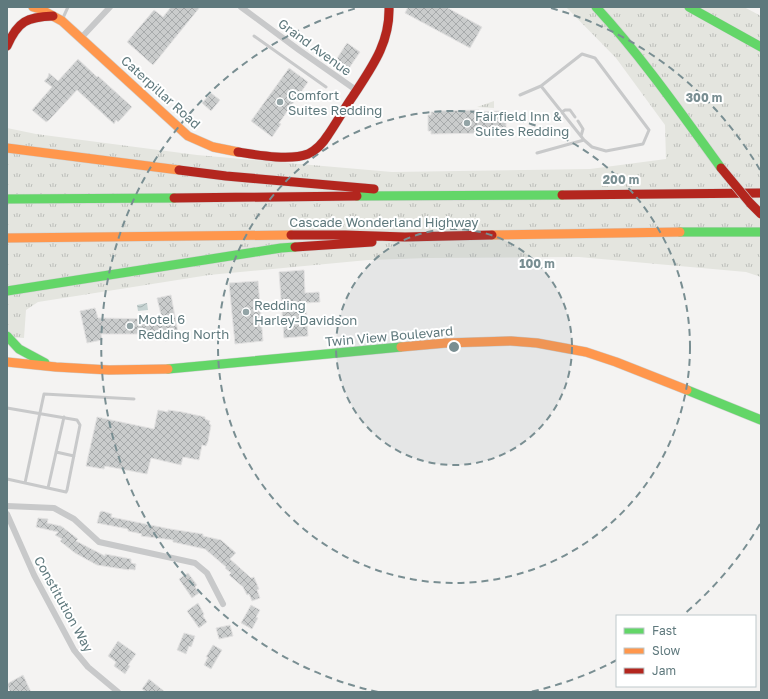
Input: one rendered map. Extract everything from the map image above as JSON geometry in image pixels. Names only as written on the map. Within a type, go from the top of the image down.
[{"type":"main road","name":"Caterpillar Road","points":[[33,7],[54,16],[62,22],[183,132],[197,141],[218,148],[284,156],[305,155],[318,148],[324,140],[379,54],[385,40],[389,22],[389,7]]},
{"type":"main road","points":[[596,7],[657,79],[721,168],[761,214]]},
{"type":"main road","points":[[689,7],[761,47]]},
{"type":"main road","points":[[7,46],[15,29],[22,22],[34,18],[54,16]]},
{"type":"main road","points":[[7,148],[226,176],[390,190],[417,196]]},
{"type":"main road","name":"Cascade Wonderland Highway","points":[[7,199],[761,193]]},
{"type":"main road","name":"Cascade Wonderland Highway","points":[[7,238],[345,235],[405,237],[595,233],[761,232]]},
{"type":"main road","points":[[7,291],[176,263],[274,249],[370,243],[405,237]]},
{"type":"main road","points":[[7,336],[10,342],[18,350],[51,366]]},
{"type":"main road","name":"Twin View Boulevard","points":[[7,362],[109,370],[161,370],[446,343],[487,341],[518,342],[586,352],[616,362],[761,420]]},
{"type":"street","points":[[81,38],[110,7]]},
{"type":"street","name":"Grand Avenue","points":[[241,7],[356,90]]},
{"type":"street","points":[[7,506],[54,508],[74,519],[99,542],[195,563],[207,573],[223,604]]},
{"type":"street","name":"Constitution Way","points":[[7,514],[34,575],[74,650],[88,667],[118,692]]},
{"type":"lane","points":[[62,22],[68,7]]},
{"type":"lane","points":[[254,36],[326,87]]},
{"type":"lane","points":[[520,95],[541,86],[582,54],[595,58],[649,130],[643,144],[606,151],[592,148],[580,136],[541,86]]},
{"type":"lane","points":[[562,112],[565,110],[570,110],[575,117]]},
{"type":"lane","points":[[578,121],[583,128],[580,136]]},
{"type":"lane","points":[[537,153],[584,140]]},
{"type":"lane","points":[[25,483],[44,394],[134,399]]},
{"type":"lane","points":[[7,408],[77,420],[80,425],[66,492],[7,479]]},
{"type":"lane","points":[[48,488],[64,417]]},
{"type":"lane","points":[[56,452],[74,456]]},
{"type":"green space","points":[[566,7],[744,7],[761,16],[761,277],[746,272],[579,257],[368,260],[209,275],[38,302],[26,310],[24,338],[7,337],[7,128],[36,134],[197,155],[392,172],[590,169],[666,159],[665,125],[616,58]]},
{"type":"green space","points":[[494,101],[494,108],[477,107]]},
{"type":"water","points":[[147,303],[148,310],[138,311],[137,305]]},
{"type":"building","points":[[171,7],[200,7],[153,65],[127,42],[154,10],[163,17]]},
{"type":"building","points":[[408,7],[446,7],[482,27],[470,48],[405,13]]},
{"type":"building","points":[[347,43],[360,52],[347,71],[334,63]]},
{"type":"building","points":[[78,59],[132,107],[118,122],[116,120],[114,124],[77,90],[46,122],[32,110],[52,87],[44,81],[48,77],[49,73],[58,81]]},
{"type":"building","name":"Comfort Suites Redding","points":[[289,68],[308,82],[279,123],[281,124],[272,137],[251,121]]},
{"type":"building","points":[[211,93],[220,100],[211,111],[202,103]]},
{"type":"building","name":"Fairfield Inn & Suites Redding","points":[[479,110],[479,112],[502,111],[502,114],[506,114],[506,131],[498,133],[498,135],[487,135],[487,133],[431,134],[431,131],[428,131],[428,115],[431,115],[431,112]]},
{"type":"building","points":[[304,270],[305,293],[319,292],[320,302],[306,303],[308,336],[284,338],[279,272]]},
{"type":"building","name":"Redding Harley-Davidson","points":[[258,281],[263,341],[235,344],[229,283]]},
{"type":"building","name":"Motel 6 Redding North","points":[[171,295],[179,338],[165,341],[164,334],[101,334],[102,340],[87,343],[80,311],[95,308],[98,318],[162,319],[157,298]]},
{"type":"building","points":[[158,410],[182,412],[205,417],[205,419],[210,421],[209,424],[211,425],[208,441],[206,446],[202,445],[199,460],[183,457],[181,465],[151,458],[147,474],[105,466],[104,469],[86,466],[97,417],[154,429]]},
{"type":"building","points":[[102,511],[112,514],[111,517],[203,534],[203,536],[221,540],[236,553],[230,559],[251,578],[254,577],[259,589],[257,590],[260,598],[252,601],[249,594],[247,595],[243,587],[229,575],[231,573],[225,568],[226,567],[205,549],[173,542],[173,540],[141,536],[142,534],[128,531],[128,529],[97,523],[100,512]]},
{"type":"building","points":[[38,518],[48,519],[47,523],[61,526],[78,539],[76,541],[105,556],[105,554],[131,559],[131,563],[136,564],[135,570],[97,565],[75,553],[60,541],[62,539],[55,535],[58,532],[36,527]]},
{"type":"building","points":[[188,573],[197,585],[195,587],[199,593],[192,598],[179,579]]},
{"type":"building","points":[[198,603],[207,622],[199,628],[187,611]]},
{"type":"building","points":[[251,605],[260,610],[256,617],[258,618],[252,629],[241,623]]},
{"type":"building","points":[[230,625],[233,636],[219,639],[216,628]]},
{"type":"building","points":[[184,633],[195,636],[191,647],[189,646],[186,654],[177,650]]},
{"type":"building","points":[[118,641],[136,654],[128,665],[130,666],[125,674],[114,666],[116,662],[108,656]]},
{"type":"building","points":[[213,645],[222,650],[211,669],[204,665],[208,657],[206,657]]},
{"type":"building","points":[[23,675],[31,692],[10,692],[7,684]]},
{"type":"building","points":[[149,679],[165,692],[146,692],[142,689]]},
{"type":"traffic: fast","points":[[596,7],[645,65],[721,168]]},
{"type":"traffic: fast","points":[[689,7],[761,47]]},
{"type":"traffic: fast","points":[[357,196],[562,195]]},
{"type":"traffic: fast","points":[[7,199],[174,198]]},
{"type":"traffic: fast","points":[[680,232],[761,232]]},
{"type":"traffic: fast","points":[[7,291],[295,247]]},
{"type":"traffic: fast","points":[[7,336],[19,349],[45,363]]},
{"type":"traffic: fast","points":[[168,369],[401,347]]},
{"type":"traffic: fast","points":[[687,390],[761,420]]},
{"type":"traffic: slow","points":[[33,7],[40,9],[62,21],[188,136],[213,147],[238,152]]},
{"type":"traffic: slow","points":[[7,148],[179,170]]},
{"type":"traffic: slow","points":[[492,235],[680,232]]},
{"type":"traffic: slow","points":[[7,238],[291,235]]},
{"type":"traffic: slow","points":[[401,347],[446,343],[511,341],[537,343],[586,352],[616,362],[687,390]]},
{"type":"traffic: slow","points":[[7,362],[109,370],[168,369]]},
{"type":"traffic: jam","points":[[238,152],[273,157],[292,157],[308,154],[320,146],[373,65],[383,43],[389,20],[389,7]]},
{"type":"traffic: jam","points":[[7,46],[15,31],[24,22],[30,19],[53,16]]},
{"type":"traffic: jam","points":[[721,168],[761,214]]},
{"type":"traffic: jam","points":[[179,170],[226,176],[374,189]]},
{"type":"traffic: jam","points":[[562,195],[761,193]]},
{"type":"traffic: jam","points":[[174,198],[357,196]]},
{"type":"traffic: jam","points":[[291,235],[405,237],[492,235]]},
{"type":"traffic: jam","points":[[295,247],[372,242]]},
{"type":"place","name":"Comfort Suites Redding","points":[[280,102]]},
{"type":"place","name":"Fairfield Inn & Suites Redding","points":[[467,123]]},
{"type":"place","name":"Redding Harley-Davidson","points":[[246,312]]},
{"type":"place","name":"Motel 6 Redding North","points":[[130,326]]}]
